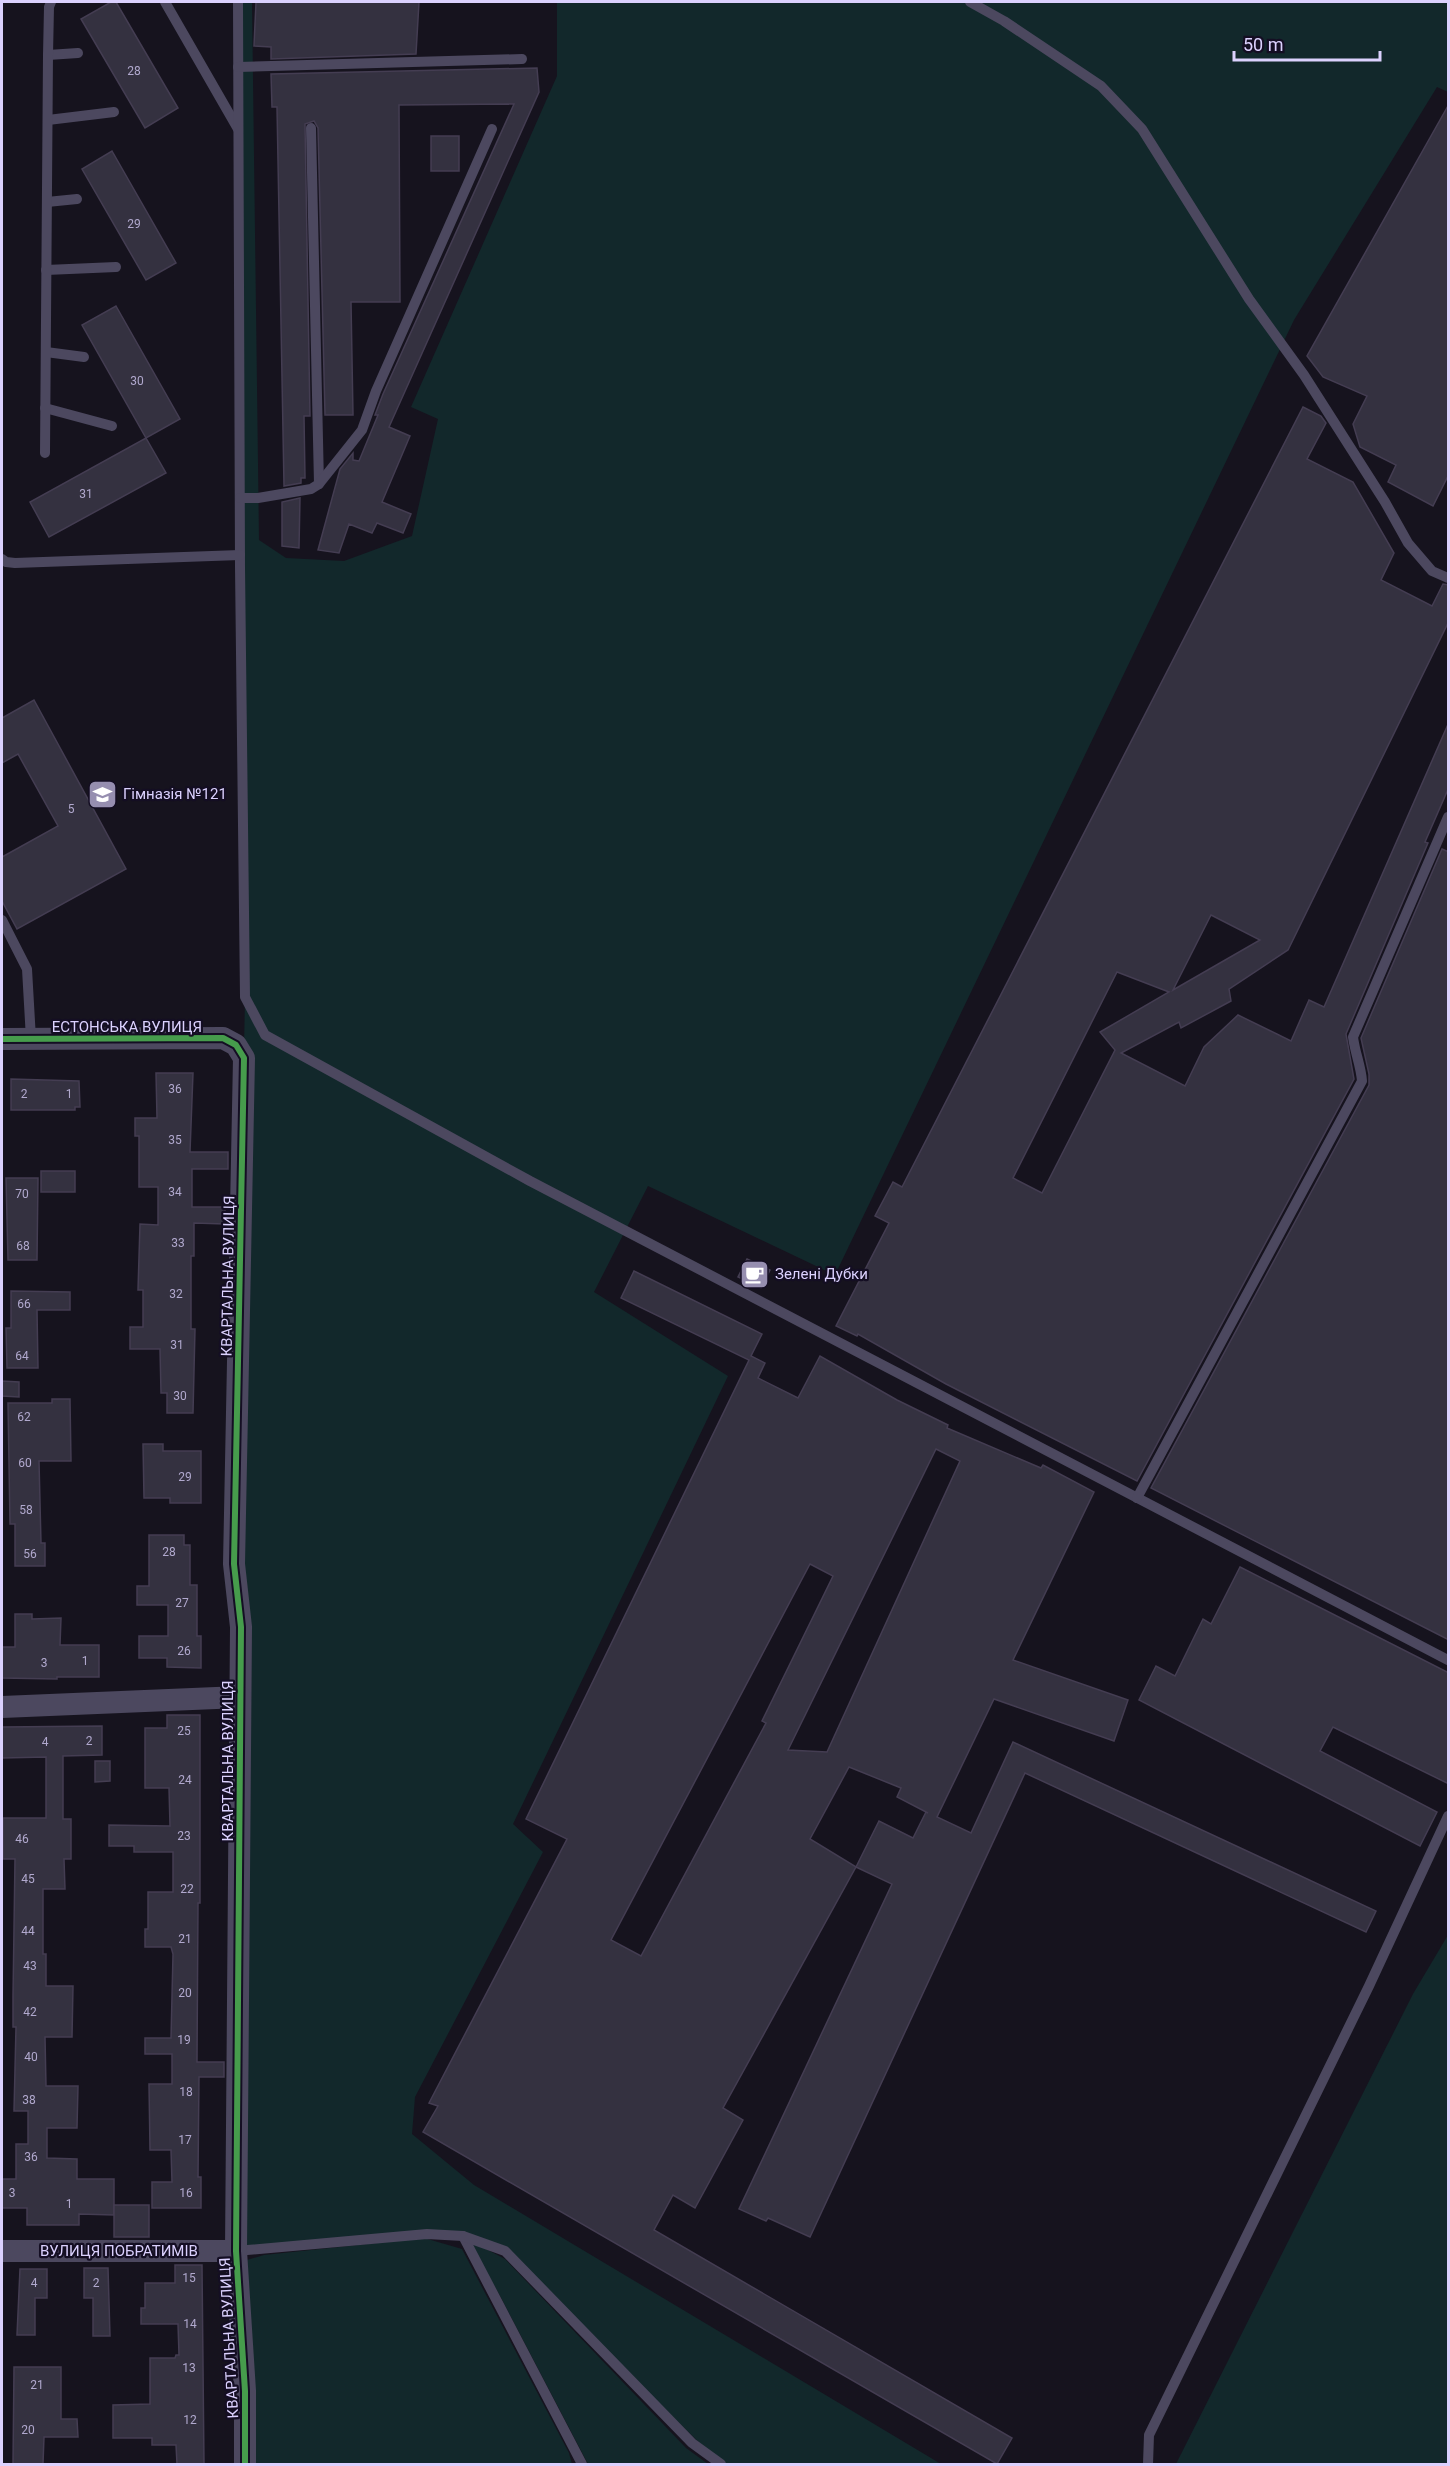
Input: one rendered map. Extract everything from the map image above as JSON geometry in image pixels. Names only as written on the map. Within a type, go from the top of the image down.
[{"type":"street","name":"ЕСТОНСЬКА ВУЛИЦЯ","points":[[2,1039],[223,1038],[236,1045],[244,1058]]},
{"type":"street","name":"КВАРТАЛЬНА ВУЛИЦЯ","points":[[244,1058],[234,1564],[241,1627],[236,2251],[245,2391],[245,2464]]},
{"type":"street","points":[[2,1707],[240,1697]]},
{"type":"street","name":"ВУЛИЦЯ ПОБРАТИМІВ","points":[[2,2251],[236,2251]]},
{"type":"lane","points":[[45,453],[48,55],[51,2]]},
{"type":"lane","points":[[165,2],[239,131]]},
{"type":"lane","points":[[238,2],[240,555],[245,997],[265,1035],[530,1181],[1449,1660]]},
{"type":"lane","points":[[970,2],[1004,21],[1101,86],[1142,129],[1249,299],[1304,375],[1408,543],[1432,571],[1449,578]]},
{"type":"lane","points":[[48,55],[78,53]]},
{"type":"lane","points":[[238,67],[522,59]]},
{"type":"lane","points":[[48,120],[114,112]]},
{"type":"lane","points":[[310,128],[319,484]]},
{"type":"lane","points":[[240,498],[310,489],[319,484],[362,430],[376,391],[492,129]]},
{"type":"lane","points":[[47,202],[77,199]]},
{"type":"lane","points":[[46,270],[116,267]]},
{"type":"lane","points":[[46,352],[84,357]]},
{"type":"lane","points":[[45,408],[112,426]]},
{"type":"lane","points":[[2,559],[15,563],[240,555]]},
{"type":"lane","points":[[1137,1498],[1362,1082],[1361,1065],[1353,1037],[1449,818]]},
{"type":"lane","points":[[2,920],[27,969],[30,1039]]},
{"type":"lane","points":[[1148,2464],[1149,2435],[1369,1986],[1449,1816]]},
{"type":"lane","points":[[236,2251],[427,2234],[463,2236],[505,2252],[692,2443],[721,2464]]},
{"type":"lane","points":[[463,2236],[582,2464]]},
{"type":"green space","points":[[238,2],[252,2],[259,540],[286,558],[344,561],[412,536],[438,419],[411,407],[557,76],[557,2],[1448,2],[1448,92],[1437,87],[1294,320],[835,1275],[648,1186],[594,1292],[728,1376],[513,1824],[543,1852],[415,2097],[412,2134],[474,2185],[941,2464],[721,2464],[505,2252],[463,2236],[236,2251],[234,1564],[245,997]]},
{"type":"green space","points":[[1448,1935],[1448,2464],[1176,2464],[1413,1994]]},
{"type":"green space","points":[[424,2238],[462,2249],[569,2453],[572,2464],[255,2464],[247,2260],[264,2255]]},
{"type":"green space","points":[[467,2239],[505,2259],[686,2448],[708,2464],[588,2464],[499,2294]]},
{"type":"building","points":[[111,2],[116,2],[178,108],[145,128],[81,19]]},
{"type":"building","points":[[256,2],[419,2],[416,54],[271,59],[271,47],[254,46]]},
{"type":"building","points":[[537,68],[539,92],[389,427],[410,436],[382,502],[411,514],[403,533],[377,523],[372,533],[349,524],[339,553],[318,550],[340,469],[353,453],[353,460],[359,461],[378,415],[375,415],[383,394],[514,104],[399,105],[400,302],[351,302],[353,415],[325,415],[318,128],[314,121],[305,124],[310,416],[304,416],[305,478],[301,478],[301,483],[284,486],[277,107],[272,107],[271,74]]},
{"type":"building","points":[[1449,104],[1449,474],[1433,506],[1388,482],[1396,465],[1360,447],[1353,424],[1367,396],[1323,377],[1307,356]]},
{"type":"building","points":[[431,136],[459,136],[459,171],[431,171]]},
{"type":"building","points":[[112,151],[176,263],[146,280],[82,169]]},
{"type":"building","points":[[116,306],[180,419],[146,438],[82,325]]},
{"type":"building","points":[[1303,407],[1321,416],[1326,423],[1307,459],[1353,482],[1394,553],[1381,580],[1432,606],[1443,584],[1449,585],[1449,621],[1288,950],[1229,989],[1231,1001],[1181,1028],[1179,1022],[1121,1053],[1185,1086],[1204,1047],[1238,1015],[1291,1041],[1309,1000],[1324,1007],[1449,722],[1449,787],[1425,842],[1428,843],[1346,1034],[1354,1079],[1137,1481],[946,1384],[858,1334],[857,1336],[836,1326],[889,1223],[875,1216],[893,1182],[902,1187]],"holes":[[[1211,915],[1260,940],[1173,990]],[[1117,972],[1169,992],[1100,1032],[1115,1050],[1042,1193],[1013,1178]]]},
{"type":"building","points":[[146,438],[166,473],[49,537],[30,502]]},
{"type":"building","points":[[300,498],[299,548],[282,546],[282,502]]},
{"type":"building","points":[[34,700],[126,869],[17,929],[2,901],[2,857],[58,826],[18,754],[2,763],[2,718]]},
{"type":"building","points":[[1442,849],[1449,852],[1449,1640],[1151,1488],[1369,1085],[1369,1074],[1361,1038]]},
{"type":"building","points":[[156,1073],[193,1073],[190,1152],[228,1152],[228,1169],[192,1169],[192,1207],[225,1207],[225,1224],[194,1223],[194,1256],[191,1256],[191,1329],[195,1329],[193,1413],[167,1413],[167,1393],[161,1393],[160,1349],[130,1349],[130,1327],[143,1327],[143,1290],[138,1290],[140,1224],[158,1225],[158,1187],[139,1187],[139,1136],[135,1136],[135,1118],[157,1118]]},
{"type":"building","points":[[11,1079],[79,1081],[80,1107],[75,1107],[75,1110],[11,1110]]},
{"type":"building","points":[[41,1171],[75,1171],[75,1192],[41,1192]]},
{"type":"building","points":[[6,1178],[38,1178],[37,1260],[8,1260]]},
{"type":"building","name":"Зелені Дубки","points":[[747,1259],[770,1270],[761,1288],[738,1277]]},
{"type":"building","points":[[634,1271],[762,1334],[751,1356],[765,1363],[758,1378],[798,1398],[820,1356],[897,1400],[948,1425],[947,1428],[1041,1468],[1043,1465],[1094,1492],[1013,1660],[1128,1700],[1114,1741],[994,1699],[937,1817],[971,1833],[1013,1742],[1376,1911],[1366,1932],[1025,1773],[810,2237],[768,2218],[766,2221],[739,2209],[892,1884],[856,1867],[723,2108],[743,2120],[695,2208],[673,2195],[654,2230],[1012,2438],[997,2464],[423,2132],[438,2106],[429,2103],[567,1839],[526,1819],[749,1360],[621,1298]],"holes":[[[936,1449],[960,1461],[827,1752],[788,1750]],[[810,1564],[833,1576],[762,1721],[766,1723],[641,1956],[611,1940]],[[849,1767],[901,1788],[897,1797],[928,1813],[926,1812],[913,1838],[879,1821],[856,1867],[810,1839]]]},
{"type":"building","points":[[11,1291],[70,1292],[70,1310],[37,1310],[38,1368],[7,1368],[6,1328],[11,1328]]},
{"type":"building","points":[[2,1381],[19,1382],[19,1397],[2,1396]]},
{"type":"building","points":[[52,1399],[70,1399],[71,1461],[39,1461],[41,1543],[45,1543],[45,1566],[15,1566],[15,1524],[10,1524],[8,1403],[52,1403]]},
{"type":"building","points":[[143,1444],[163,1444],[163,1451],[201,1451],[201,1503],[170,1503],[170,1498],[144,1498]]},
{"type":"building","points":[[149,1535],[184,1535],[184,1545],[190,1545],[190,1585],[197,1585],[197,1636],[201,1636],[201,1668],[167,1667],[167,1658],[139,1658],[139,1636],[168,1636],[168,1605],[137,1605],[137,1586],[149,1586]]},
{"type":"building","points":[[1240,1567],[1449,1673],[1449,1784],[1333,1727],[1320,1751],[1437,1812],[1420,1846],[1139,1700],[1156,1666],[1175,1676],[1203,1619],[1211,1624]]},
{"type":"building","points":[[15,1614],[32,1614],[32,1619],[61,1618],[60,1645],[99,1645],[99,1677],[2,1678],[2,1647],[15,1647]]},
{"type":"building","points":[[167,1715],[200,1715],[197,2062],[224,2062],[224,2077],[199,2077],[198,2177],[201,2177],[201,2208],[152,2208],[152,2182],[172,2182],[171,2150],[150,2150],[149,2084],[172,2084],[172,2054],[145,2054],[145,2038],[171,2038],[173,1954],[171,1947],[145,1947],[145,1929],[148,1929],[148,1892],[173,1892],[173,1852],[134,1852],[134,1846],[109,1846],[109,1825],[170,1826],[169,1788],[145,1788],[145,1728],[167,1728]]},
{"type":"building","points":[[102,1726],[102,1755],[63,1756],[63,1819],[71,1819],[71,1859],[64,1859],[65,1889],[43,1889],[43,1954],[46,1954],[46,1986],[73,1986],[72,2037],[45,2037],[46,2086],[78,2086],[77,2128],[47,2128],[47,2158],[77,2159],[77,2179],[114,2179],[114,2215],[79,2214],[79,2225],[27,2225],[27,2208],[2,2208],[2,2179],[16,2179],[16,2144],[28,2144],[28,2111],[14,2111],[15,1859],[3,1859],[3,1818],[46,1818],[46,1757],[2,1758],[2,1727]]},
{"type":"building","points":[[95,1761],[110,1761],[110,1781],[95,1782]]},
{"type":"building","points":[[114,2205],[149,2205],[149,2237],[114,2237]]},
{"type":"building","points":[[175,2265],[202,2265],[204,2464],[177,2464],[176,2445],[152,2445],[152,2438],[113,2438],[113,2405],[150,2404],[150,2358],[175,2358],[179,2355],[178,2324],[141,2324],[141,2308],[145,2308],[145,2283],[175,2283]]},
{"type":"building","points":[[84,2268],[108,2268],[110,2336],[93,2336],[93,2298],[84,2298]]},
{"type":"building","points":[[20,2269],[47,2269],[47,2298],[35,2298],[35,2335],[17,2335]]},
{"type":"building","points":[[14,2367],[61,2367],[61,2419],[77,2419],[78,2437],[44,2437],[43,2464],[13,2464]]},
{"type":"cycle path","points":[[2,1039],[223,1038],[236,1045],[244,1058],[234,1564],[241,1627],[236,2251],[245,2391],[245,2464]]},
{"type":"place","name":"Гімназія №121","points":[[102,794]]},
{"type":"place","name":"Зелені Дубки","points":[[754,1274]]}]
